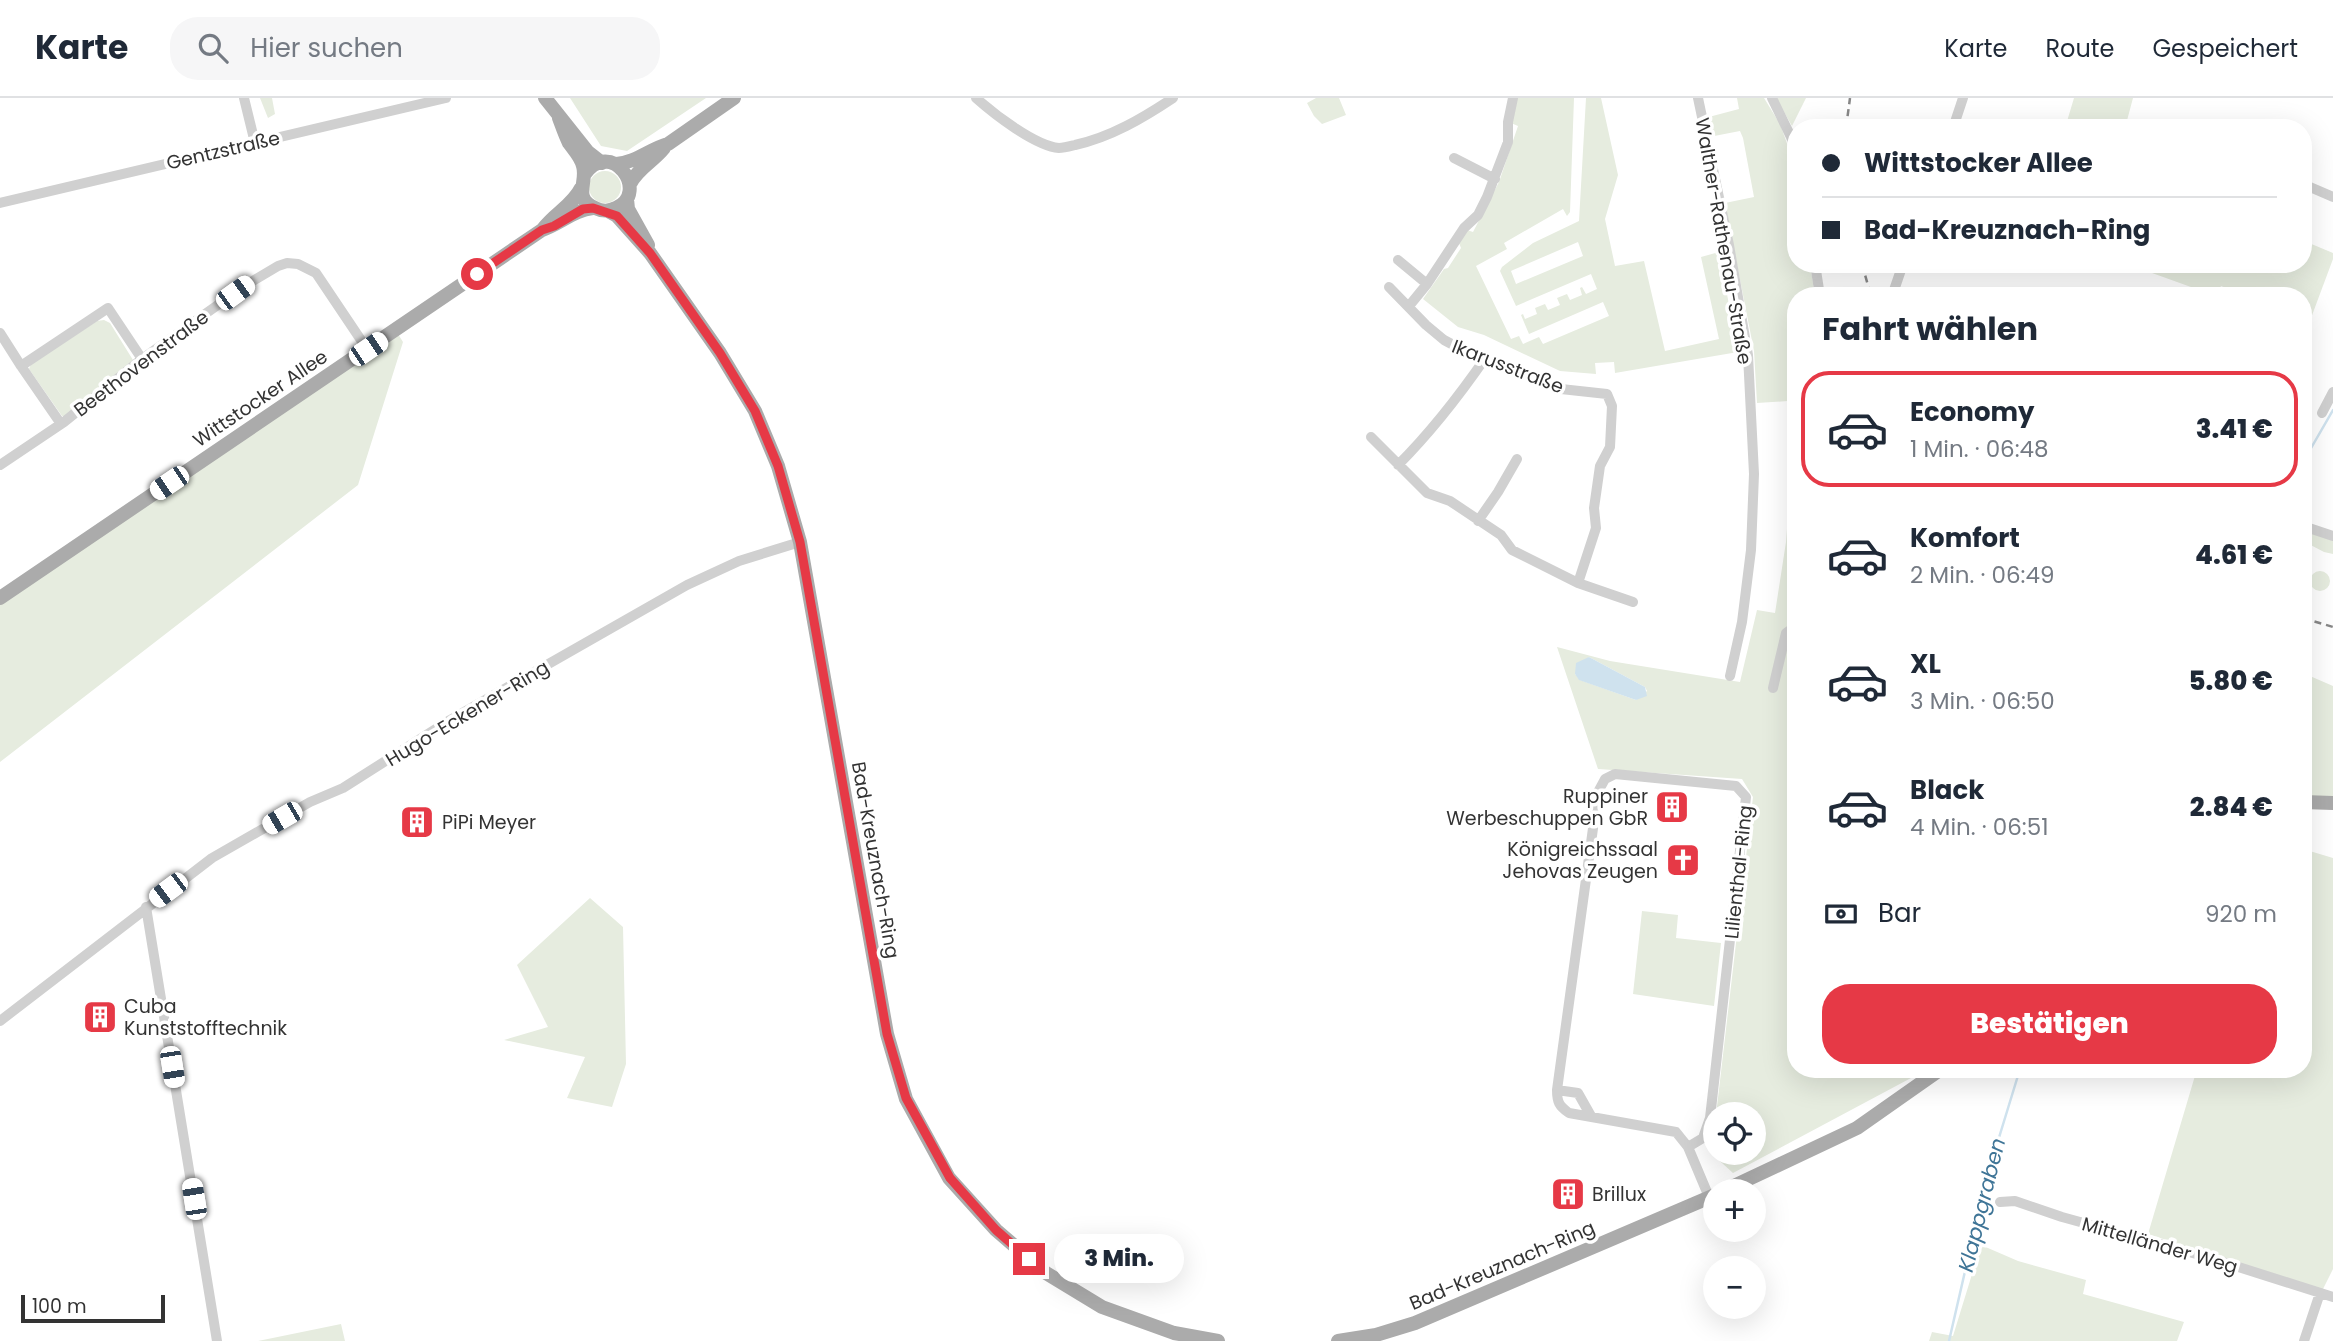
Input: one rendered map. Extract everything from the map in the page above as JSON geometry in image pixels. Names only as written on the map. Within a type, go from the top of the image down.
[{"type":"main road","points":[[545,98],[587,152],[628,176],[628,192]]},
{"type":"main road","points":[[542,230],[560,223],[576,212],[593,208],[608,211],[623,205],[639,169],[653,160],[668,144],[734,98]]},
{"type":"main road","points":[[559,118],[569,143],[583,166],[583,196],[593,208]]},
{"type":"main road","points":[[542,230],[554,215],[576,197],[589,167],[609,163],[626,164],[668,144]]},
{"type":"main road","name":"Bad-Kreuznach-Ring","points":[[628,192],[628,209],[646,239],[650,253]]},
{"type":"main road","name":"Bad-Kreuznach-Ring","points":[[608,211],[617,216],[650,253],[720,353],[755,411],[778,466],[800,542],[887,1034],[906,1098],[950,1178],[996,1230],[1046,1273],[1102,1307],[1174,1334],[1218,1341]]},
{"type":"main road","name":"Wittstocker Allee","points":[[0,598],[542,230]]},
{"type":"main road","points":[[2312,802],[2333,803]]},
{"type":"main road","name":"Bad-Kreuznach-Ring","points":[[1749,1179],[1857,1128],[1928,1078]]},
{"type":"main road","name":"Bad-Kreuznach-Ring","points":[[1338,1341],[1376,1335],[1415,1323],[1703,1200]]},
{"type":"street","points":[[244,98],[255,143]]},
{"type":"street","name":"Gentzstraße","points":[[0,203],[446,98]]},
{"type":"street","points":[[976,98],[999,118],[1037,140],[1060,148],[1088,142],[1129,125],[1173,98]]},
{"type":"street","points":[[1409,306],[1464,228],[1478,215],[1508,142],[1508,122],[1513,98]]},
{"type":"street","name":"Walther-Rathenau-Straße","points":[[1698,98],[1728,239],[1748,355],[1754,474],[1751,550],[1742,622],[1730,676]]},
{"type":"street","points":[[1772,98],[1787,129]]},
{"type":"street","points":[[1956,119],[1963,98]]},
{"type":"street","points":[[1454,158],[1495,179]]},
{"type":"street","points":[[2312,188],[2333,197]]},
{"type":"street","points":[[1398,260],[1427,284]]},
{"type":"street","name":"Beethovenstraße","points":[[0,465],[61,424],[142,359],[257,277],[287,263],[298,264],[316,273],[368,349]]},
{"type":"street","name":"Ikarusstraße","points":[[1389,287],[1444,340],[1459,348],[1561,389],[1607,394],[1612,406],[1610,447],[1600,466],[1594,508],[1596,527],[1578,583]]},
{"type":"street","points":[[21,366],[108,308],[142,359]]},
{"type":"street","points":[[0,333],[61,424]]},
{"type":"street","points":[[1398,465],[1425,438],[1457,399],[1486,357]]},
{"type":"street","points":[[2322,413],[2333,392]]},
{"type":"street","points":[[1371,437],[1427,493],[1450,501],[1501,535],[1512,550],[1578,583],[1633,602]]},
{"type":"street","points":[[1478,521],[1517,459]]},
{"type":"street","points":[[2312,529],[2333,536]]},
{"type":"street","name":"Hugo-Eckener-Ring","points":[[0,1021],[212,858],[310,802],[343,788],[450,720],[687,585],[739,561],[800,542]]},
{"type":"street","points":[[1773,688],[1787,632]]},
{"type":"street","name":"Lilienthal-Ring","points":[[1556,1090],[1598,792],[1605,779],[1615,774],[1735,786],[1746,797],[1710,1118],[1703,1138],[1688,1147]]},
{"type":"street","points":[[146,907],[217,1341]]},
{"type":"street","points":[[1591,1116],[1578,1093],[1556,1090],[1560,1107],[1569,1114],[1676,1132],[1706,1179]]},
{"type":"street","name":"Mittelländer Weg","points":[[2000,1202],[2015,1201],[2333,1297]]},
{"type":"street","points":[[2304,1341],[2320,1293]]},
{"type":"shaded area","points":[[260,98],[272,98],[275,114],[268,118]]},
{"type":"shaded area","points":[[570,98],[706,98],[627,151],[601,146]]},
{"type":"shaded area","points":[[1316,98],[1339,98],[1346,115],[1322,124],[1307,103]]},
{"type":"shaded area","points":[[1517,98],[1574,98],[1570,212],[1567,216],[1563,209],[1504,243],[1507,249],[1476,266],[1511,339],[1519,336],[1523,344],[1539,337],[1543,344],[1609,316],[1603,302],[1529,334],[1521,315],[1523,314],[1525,319],[1537,314],[1535,308],[1545,304],[1548,310],[1560,305],[1557,298],[1567,294],[1570,300],[1582,295],[1582,287],[1586,294],[1597,289],[1591,274],[1516,306],[1500,271],[1533,243],[1579,221],[1586,98],[1601,98],[1618,175],[1605,219],[1615,266],[1644,261],[1665,351],[1719,339],[1701,257],[1719,252],[1738,352],[1615,373],[1614,362],[1595,363],[1596,374],[1560,371],[1484,335],[1458,327],[1423,299],[1461,248],[1459,243],[1467,230],[1473,232],[1499,182],[1518,126],[1511,123]],"holes":[[[1578,242],[1583,256],[1516,284],[1511,271]]]},
{"type":"shaded area","points":[[1737,98],[1764,98],[1780,124],[1787,144],[1787,273],[1811,273],[1814,287],[1787,287],[1787,401],[1757,403],[1754,351],[1725,203],[1754,197],[1743,138],[1740,131],[1709,137],[1705,118],[1739,109]]},
{"type":"shaded area","points":[[1776,98],[1806,98],[1796,119],[1788,119]]},
{"type":"shaded area","points":[[2074,98],[2133,98],[2127,119],[2068,119]]},
{"type":"shaded area","points":[[605,171],[616,176],[621,187],[616,198],[605,203],[594,198],[589,187],[594,176]]},
{"type":"shaded area","points":[[2312,244],[2333,253],[2312,315],[2312,287],[2191,287],[2152,273],[2312,273]]},
{"type":"shaded area","points":[[97,321],[110,323],[133,360],[66,416],[62,416],[29,369],[31,364]]},
{"type":"shaded area","points":[[398,334],[403,342],[358,485],[0,762],[0,604]]},
{"type":"shaded area","points":[[1787,529],[1787,1078],[1911,1078],[1766,1155],[1766,1102],[1718,1102],[1753,797],[1742,779],[1598,769],[1557,647],[1610,661],[1740,682],[1757,610],[1775,613]],"holes":[[[1589,657],[1645,687],[1647,691],[1636,700],[1580,680],[1575,674]]]},
{"type":"shaded area","points":[[2312,533],[2333,541],[2333,554],[2312,546]]},
{"type":"shaded area","points":[[2316,572],[2324,572],[2329,577],[2329,585],[2324,590],[2316,590],[2312,586],[2312,576]]},
{"type":"shaded area","points":[[2312,677],[2333,686],[2333,802],[2312,801]]},
{"type":"shaded area","points":[[2312,852],[2333,858],[2333,1269],[2322,1291],[2148,1234],[2194,1078],[2312,1078]]},
{"type":"shaded area","points":[[590,898],[623,927],[626,1064],[612,1107],[567,1098],[585,1057],[504,1040],[548,1027],[517,965]]},
{"type":"shaded area","points":[[1642,911],[1678,915],[1676,938],[1721,943],[1714,1006],[1633,994]]},
{"type":"shaded area","points":[[1724,1165],[1748,1165],[1733,1173]]},
{"type":"shaded area","points":[[1981,1245],[2018,1261],[2086,1280],[2083,1294],[2184,1322],[2177,1341],[1929,1341],[1932,1332],[1953,1336]]},
{"type":"shaded area","points":[[341,1324],[345,1341],[258,1341]]},
{"type":"water","points":[[1589,657],[1645,687],[1647,696],[1636,700],[1579,680],[1575,674],[1576,663]]},
{"type":"waterway","name":"Klappgraben","points":[[2312,446],[2333,410]]},
{"type":"waterway","name":"Klappgraben","points":[[1949,1341],[1986,1180],[2017,1078]]},
{"type":"railway","points":[[1847,119],[1850,98]]},
{"type":"railway","points":[[1865,273],[1868,287]]},
{"type":"railway","points":[[2312,621],[2333,627]]},
{"type":"place","name":"Ruppiner Werbeschuppen GbR","points":[[1672,807]]},
{"type":"place","name":"PiPi Meyer","points":[[417,822]]},
{"type":"place","name":"Königreichssaal Jehovas Zeugen","points":[[1683,860]]},
{"type":"place","name":"Cuba Kunststofftechnik","points":[[100,1017]]},
{"type":"place","name":"Brillux","points":[[1568,1194]]},
{"type":"route","points":[[477,274],[542,230],[560,223],[576,212],[593,208],[608,211],[623,221],[650,253],[720,353],[755,411],[778,466],[800,542],[887,1034],[906,1098],[950,1178],[996,1230],[1029,1259]]}]
